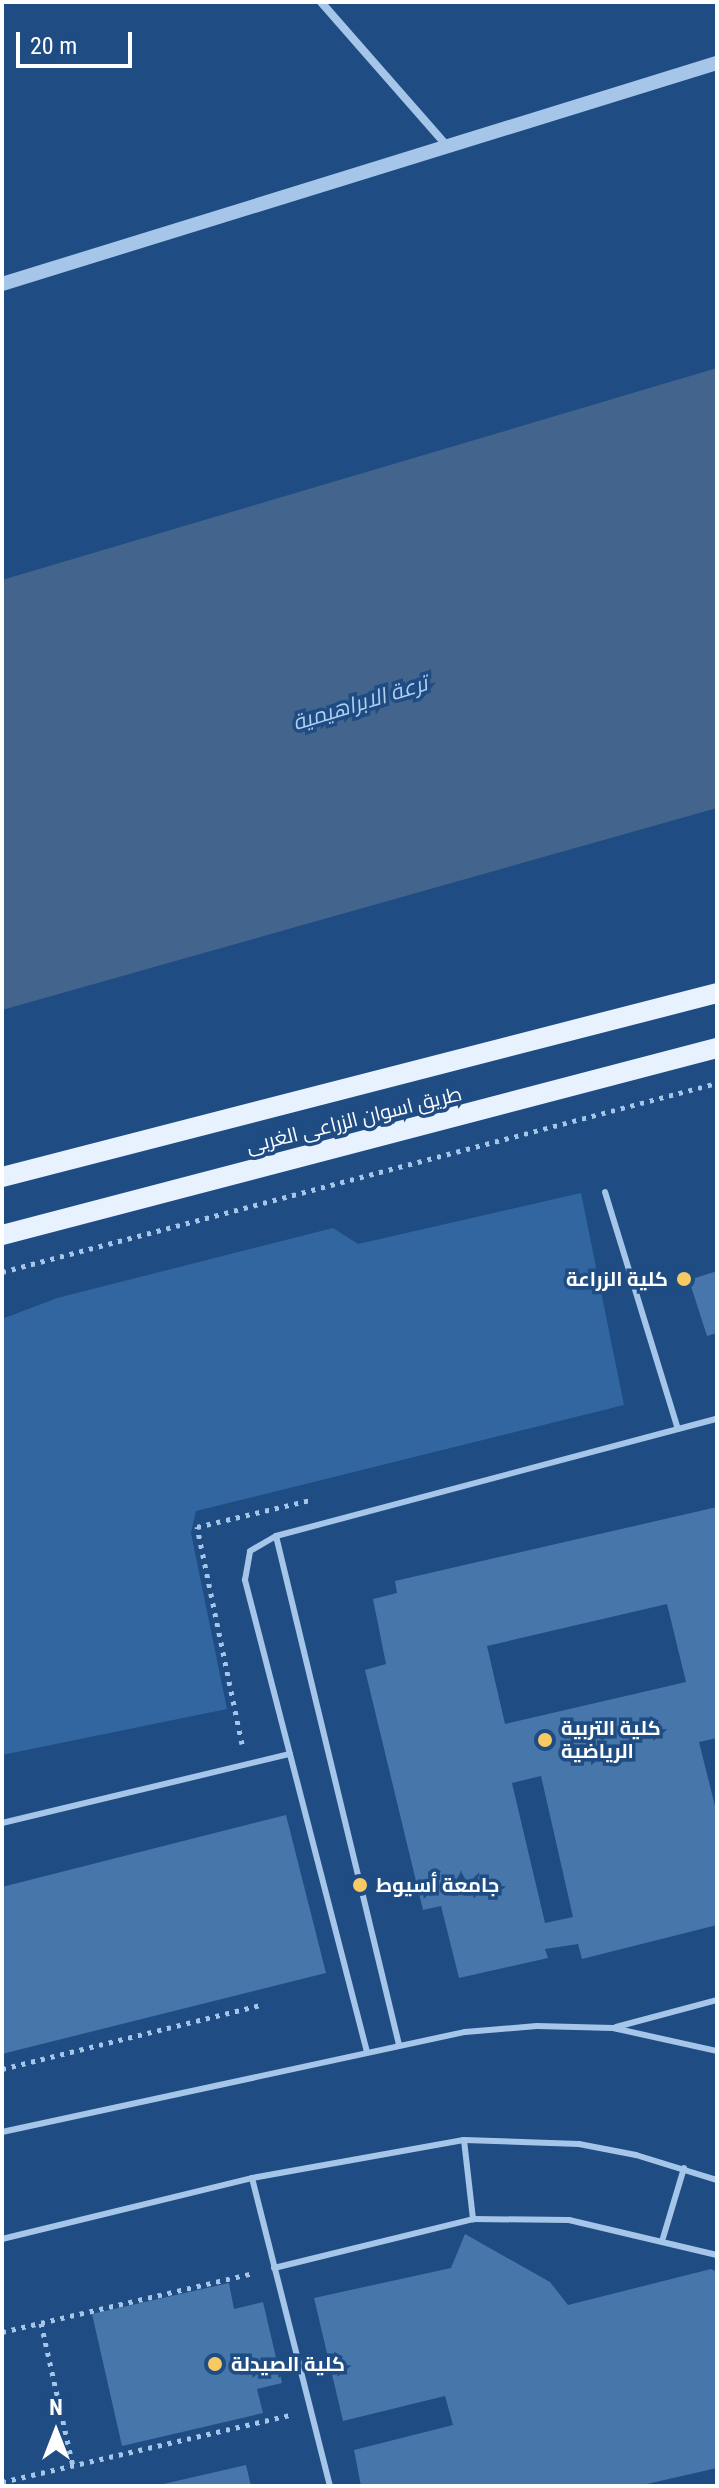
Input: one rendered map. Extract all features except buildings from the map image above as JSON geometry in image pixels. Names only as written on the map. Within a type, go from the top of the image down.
[{"type":"main road","name":"طريق اسوان الزراعى الغربى","points":[[2,1177],[717,993]]},
{"type":"main road","name":"طريق اسوان الزراعى الغربى","points":[[2,1235],[717,1048]]},
{"type":"street","points":[[321,2],[447,146]]},
{"type":"street","points":[[2,284],[717,63]]},
{"type":"lane","points":[[605,1192],[678,1429]]},
{"type":"lane","points":[[367,2052],[245,1580],[250,1551],[276,1536],[717,1419]]},
{"type":"lane","points":[[276,1536],[399,2045]]},
{"type":"lane","points":[[2,1823],[290,1754]]},
{"type":"lane","points":[[613,2028],[717,2000]]},
{"type":"lane","points":[[2,2132],[399,2045],[523,2027],[613,2028],[717,2051]]},
{"type":"lane","points":[[464,2140],[473,2219]]},
{"type":"lane","points":[[2,2239],[252,2178],[464,2140],[579,2144],[684,2168],[717,2180]]},
{"type":"lane","points":[[663,2238],[684,2168]]},
{"type":"lane","points":[[252,2178],[330,2486]]},
{"type":"lane","points":[[274,2268],[473,2219],[569,2220],[663,2238],[717,2255]]},
{"type":"path","points":[[2,1272],[717,1083]]},
{"type":"path","points":[[2,2069],[260,2005]]},
{"type":"path","points":[[2,2332],[274,2268]]},
{"type":"path","points":[[41,2323],[73,2466]]},
{"type":"path","points":[[2,2482],[310,2410]]},
{"type":"shaded area","points":[[581,1193],[624,1405],[196,1511],[191,1533],[227,1709],[2,1755],[2,1319],[57,1298],[333,1228],[358,1244]]},
{"type":"water","name":"ترعة الابراهيمية","points":[[717,368],[717,808],[2,1010],[2,580]]},
{"type":"place","name":"كلية الزراعة","points":[[684,1279]]},
{"type":"place","name":"كلية التربية الرياضية","points":[[545,1740]]},
{"type":"place","name":"جامعة أسيوط","points":[[360,1885]]},
{"type":"place","name":"كلية الصيدلة","points":[[215,2364]]}]
